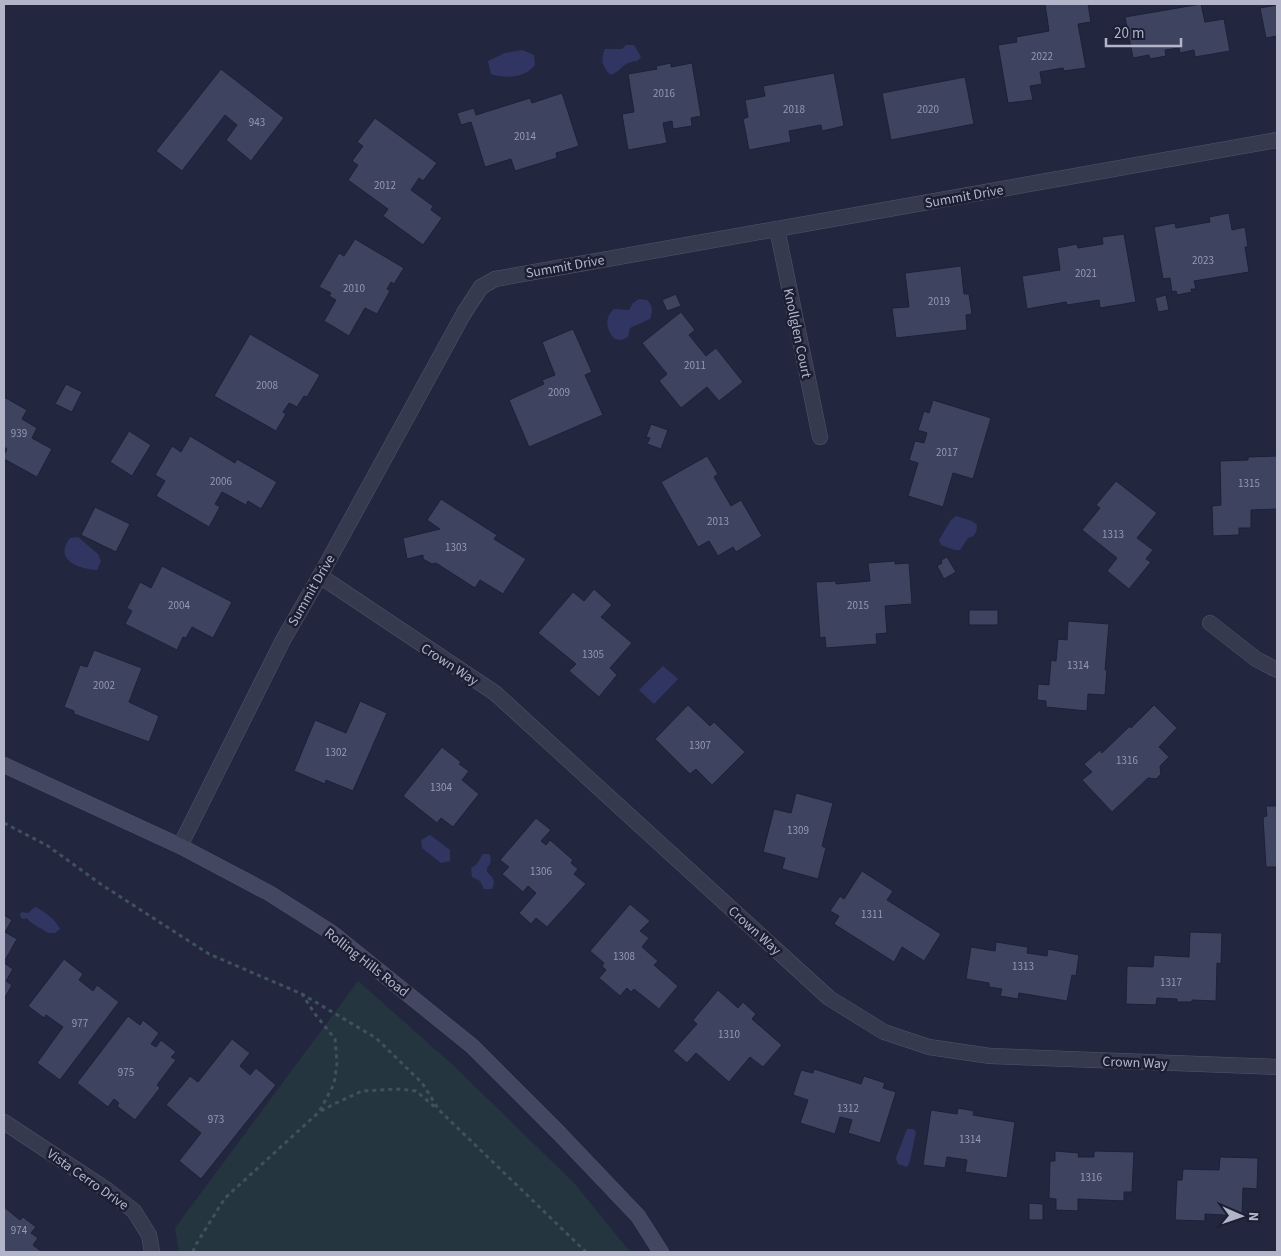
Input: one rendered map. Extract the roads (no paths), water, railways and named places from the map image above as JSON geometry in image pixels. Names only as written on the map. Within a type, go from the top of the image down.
[{"type":"street","name":"Summit Drive","points":[[180,846],[283,640],[464,313],[481,287],[495,279],[1277,140]]},
{"type":"street","name":"Knollglen Court","points":[[777,230],[820,437]]},
{"type":"street","name":"Crown Way","points":[[320,576],[495,693],[830,998],[884,1032],[929,1047],[990,1056],[1277,1067]]},
{"type":"street","points":[[1210,623],[1256,659],[1277,670]]},
{"type":"street","name":"Rolling Hills Road","points":[[4,765],[180,846],[269,893],[332,933],[472,1046],[638,1216],[661,1252]]},
{"type":"street","name":"Vista Cerro Drive","points":[[4,1122],[134,1210],[149,1235],[152,1252]]},
{"type":"water","points":[[626,45],[634,45],[641,57],[611,75],[603,63],[605,49],[622,49]]},
{"type":"water","points":[[522,50],[534,55],[535,65],[526,73],[509,77],[491,74],[488,61],[505,53]]},
{"type":"water","points":[[639,299],[647,300],[650,304],[652,311],[650,319],[630,328],[628,337],[622,340],[615,339],[608,328],[609,316],[614,309],[629,310],[633,303]]},
{"type":"water","points":[[956,516],[972,521],[977,525],[975,534],[968,538],[960,550],[941,545],[939,540],[951,520]]},
{"type":"water","points":[[78,537],[98,554],[101,561],[97,570],[83,568],[66,558],[66,546],[70,538]]},
{"type":"water","points":[[663,666],[678,679],[654,704],[639,690]]},
{"type":"water","points":[[430,835],[450,850],[450,861],[441,863],[422,848],[421,840]]},
{"type":"water","points":[[483,854],[489,854],[491,858],[487,872],[494,880],[492,889],[484,889],[480,881],[472,877],[471,868],[476,865]]},
{"type":"water","points":[[35,907],[49,916],[60,929],[55,933],[48,933],[27,918],[21,918],[21,912],[28,913]]},
{"type":"water","points":[[907,1129],[913,1129],[916,1132],[907,1167],[898,1164],[896,1158]]}]
